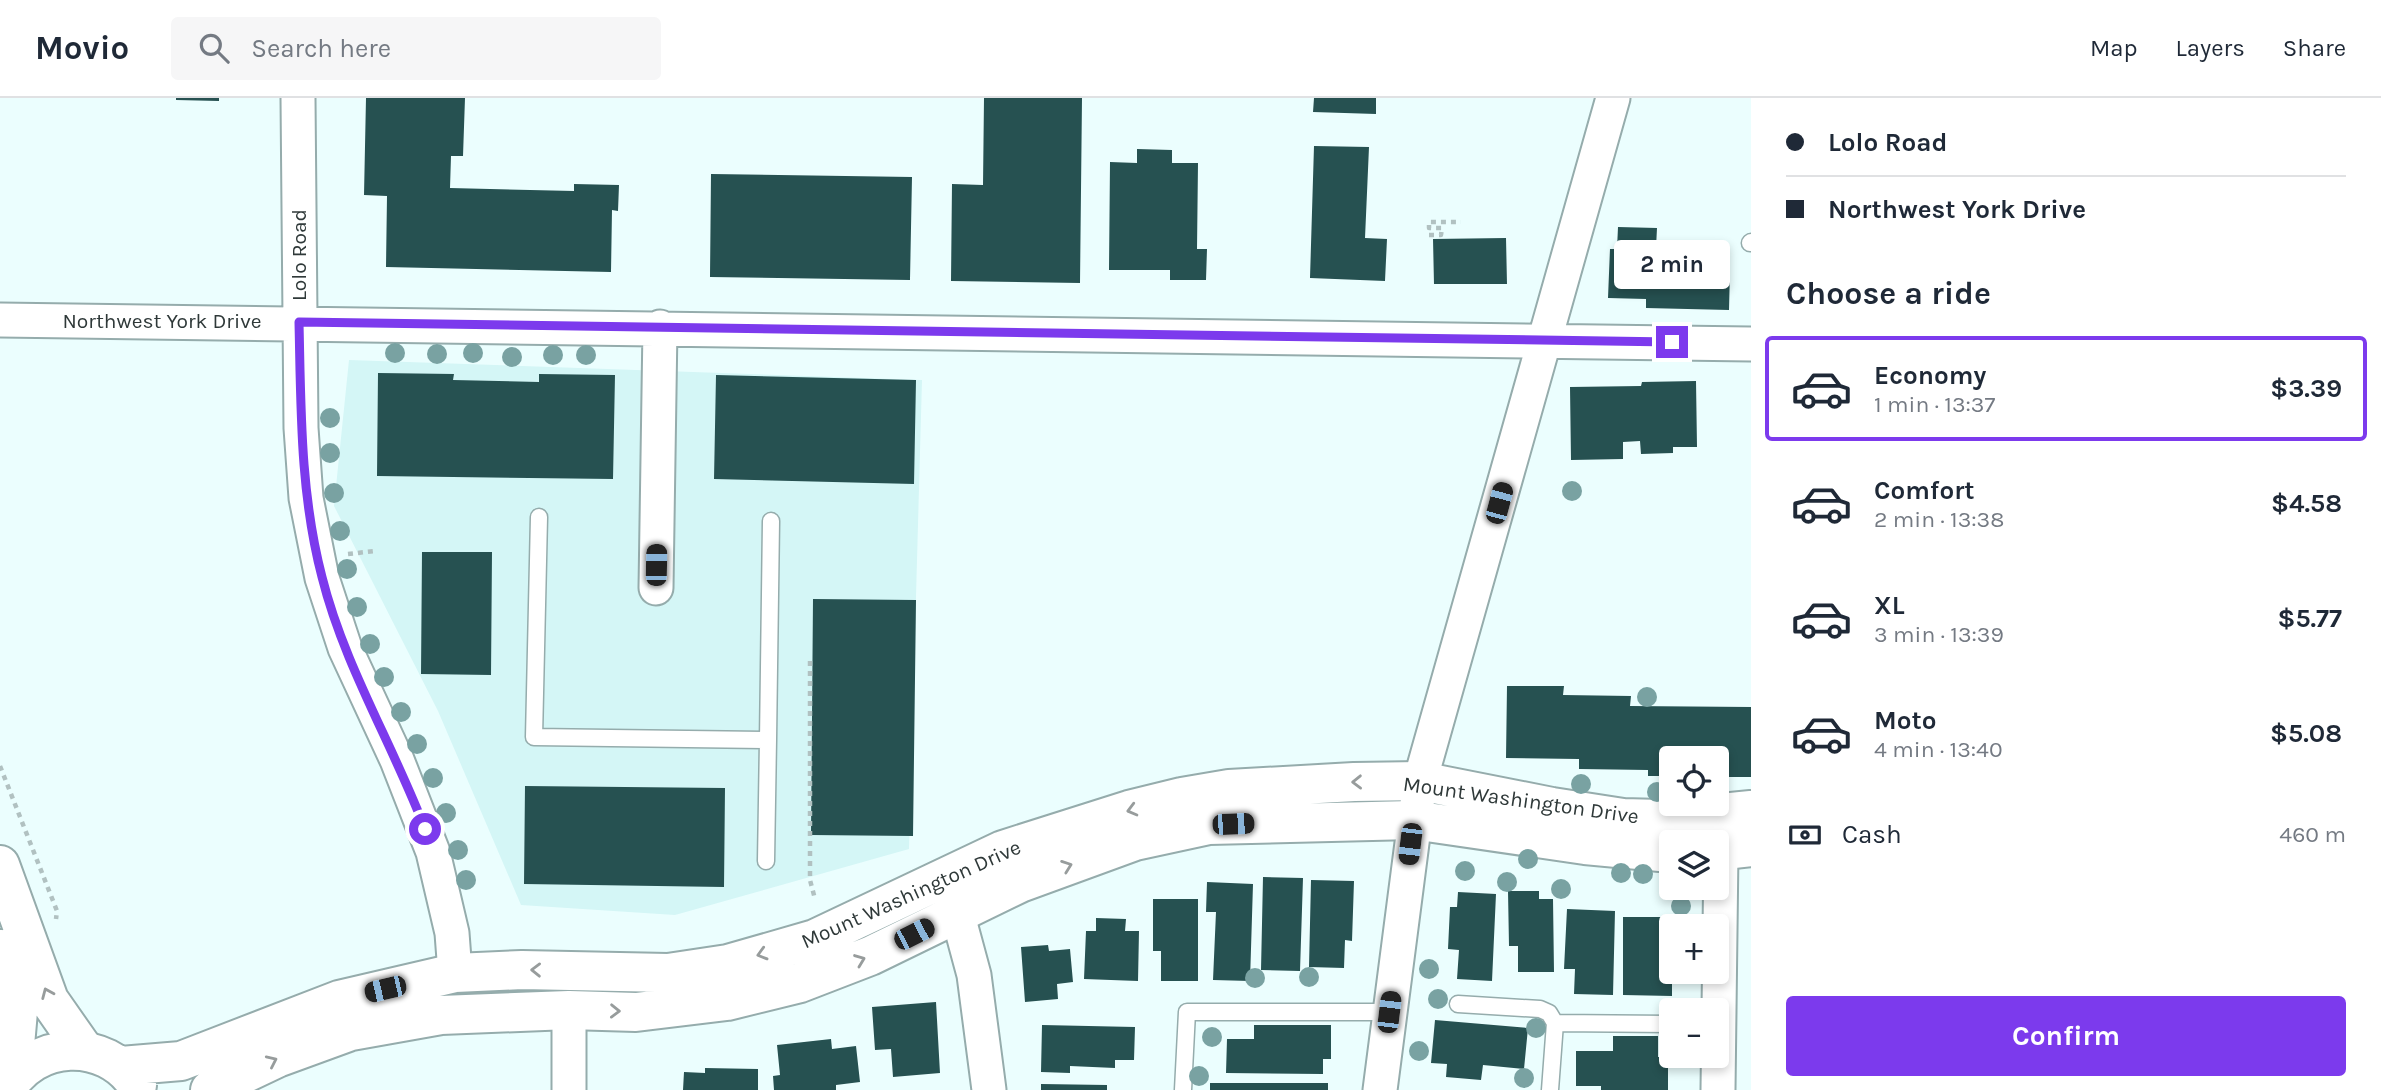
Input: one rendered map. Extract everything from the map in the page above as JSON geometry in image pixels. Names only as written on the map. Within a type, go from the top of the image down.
[{"type":"main road","name":"Mount Washington Drive","points":[[130,1078],[339,1000],[455,973],[522,970],[668,973],[728,964],[815,939],[1003,850],[1129,810],[1229,789],[1420,781],[1623,818],[1674,818],[1751,810]]},
{"type":"main road","name":"Mount Washington Drive","points":[[210,1090],[277,1058],[351,1031],[441,1015],[569,1010],[636,1012],[740,998],[800,983],[870,957],[1020,883],[1135,841],[1209,825],[1413,820],[1585,845],[1659,852]]},
{"type":"main road","points":[[0,865],[49,1000],[84,1050]]},
{"type":"main road","points":[[0,949],[18,1011],[9,1085]]},
{"type":"main road","points":[[9,1085],[26,1065],[44,1055],[64,1050],[84,1050],[103,1056],[130,1078]]},
{"type":"street","name":"Lolo Road","points":[[298,98],[301,428],[306,498],[322,578],[345,648],[397,760],[433,852],[452,933],[455,973]]},
{"type":"street","points":[[1380,1090],[1420,781],[1613,98]]},
{"type":"street","name":"Northwest York Drive","points":[[0,320],[1751,344]]},
{"type":"street","points":[[656,588],[660,327]]},
{"type":"street","points":[[1720,998],[1730,850]]},
{"type":"street","points":[[957,912],[974,975],[989,1090]]},
{"type":"street","points":[[569,1010],[569,1090]]},
{"type":"street","points":[[1718,1068],[1718,1090]]},
{"type":"lane","points":[[539,517],[534,737],[768,740]]},
{"type":"lane","points":[[765,860],[771,521]]},
{"type":"lane","points":[[1458,1004],[1540,1009],[1549,1013],[1555,1023],[1550,1090]]},
{"type":"lane","points":[[1183,1090],[1187,1012],[1389,1012]]},
{"type":"lane","points":[[1555,1023],[1659,1024]]},
{"type":"path","points":[[1429,235],[1441,235],[1442,228],[1429,228],[1429,222],[1461,222]]},
{"type":"path","points":[[348,554],[375,551]]},
{"type":"path","points":[[810,662],[810,868],[815,899]]},
{"type":"shaded area","points":[[349,360],[922,380],[909,849],[675,915],[521,905],[438,711],[334,506]]},
{"type":"building","points":[[219,98],[219,101],[176,100]]},
{"type":"building","points":[[366,98],[465,98],[463,156],[451,156],[450,188],[574,191],[574,184],[619,185],[618,211],[612,210],[611,272],[386,267],[387,196],[364,195]]},
{"type":"building","points":[[984,98],[1082,98],[1080,283],[951,281],[952,184],[983,185]]},
{"type":"building","points":[[1314,98],[1376,98],[1376,114],[1313,112]]},
{"type":"building","points":[[1314,146],[1369,147],[1365,238],[1387,239],[1385,281],[1310,278]]},
{"type":"building","points":[[1137,149],[1172,150],[1172,163],[1198,163],[1197,249],[1207,249],[1206,280],[1170,280],[1170,270],[1109,270],[1110,162],[1137,163]]},
{"type":"building","points":[[711,174],[912,177],[910,280],[710,277]]},
{"type":"building","points":[[1618,227],[1657,228],[1655,268],[1730,270],[1729,310],[1646,308],[1646,299],[1608,298],[1610,249],[1617,249]]},
{"type":"building","points":[[1506,238],[1507,284],[1434,284],[1433,239]]},
{"type":"building","points":[[378,373],[454,374],[453,380],[539,382],[539,374],[615,375],[613,479],[377,476]]},
{"type":"building","points":[[716,375],[916,380],[914,484],[714,479]]},
{"type":"building","points":[[1696,381],[1697,447],[1673,447],[1673,453],[1641,454],[1640,441],[1623,442],[1623,459],[1571,460],[1570,387],[1641,386],[1642,382]]},
{"type":"building","points":[[422,552],[492,552],[491,675],[421,674]]},
{"type":"building","points":[[813,599],[916,600],[913,836],[811,835]]},
{"type":"building","points":[[1507,686],[1564,686],[1563,695],[1631,696],[1630,706],[1751,707],[1751,777],[1729,777],[1729,746],[1659,746],[1659,776],[1648,776],[1648,770],[1579,769],[1579,759],[1506,758]]},
{"type":"building","points":[[525,786],[725,788],[724,887],[524,884]]},
{"type":"building","points":[[1263,877],[1303,878],[1300,971],[1261,970]]},
{"type":"building","points":[[1311,880],[1354,881],[1352,941],[1345,940],[1344,968],[1309,967]]},
{"type":"building","points":[[1207,882],[1253,884],[1250,981],[1213,980],[1216,912],[1206,912]]},
{"type":"building","points":[[1508,891],[1539,891],[1539,899],[1553,899],[1554,972],[1518,972],[1518,946],[1509,946]]},
{"type":"building","points":[[1458,892],[1496,894],[1492,981],[1457,979],[1459,950],[1448,949],[1450,907],[1457,907]]},
{"type":"building","points":[[1153,899],[1198,899],[1198,981],[1161,981],[1161,951],[1153,951]]},
{"type":"building","points":[[1567,909],[1615,911],[1613,995],[1574,994],[1575,969],[1564,969]]},
{"type":"building","points":[[1623,917],[1659,917],[1659,984],[1672,984],[1672,996],[1623,995]]},
{"type":"building","points":[[1096,918],[1126,919],[1125,931],[1139,931],[1138,981],[1084,979],[1086,931],[1096,931]]},
{"type":"building","points":[[1048,945],[1049,951],[1070,949],[1073,982],[1057,984],[1058,999],[1025,1002],[1021,947]]},
{"type":"building","points":[[936,1002],[940,1073],[893,1077],[891,1049],[875,1050],[872,1007]]},
{"type":"building","points":[[1435,1020],[1528,1028],[1524,1069],[1483,1065],[1481,1080],[1446,1077],[1447,1064],[1431,1063]]},
{"type":"building","points":[[1042,1025],[1135,1027],[1134,1060],[1115,1060],[1115,1068],[1070,1066],[1070,1073],[1041,1072]]},
{"type":"building","points":[[1254,1025],[1331,1025],[1331,1059],[1323,1059],[1323,1074],[1226,1073],[1227,1039],[1254,1039]]},
{"type":"building","points":[[1613,1036],[1658,1036],[1659,1068],[1668,1068],[1668,1090],[1601,1090],[1601,1086],[1576,1086],[1576,1051],[1613,1051]]},
{"type":"building","points":[[831,1039],[832,1049],[856,1046],[860,1082],[836,1085],[836,1090],[774,1090],[773,1076],[780,1075],[777,1045]]},
{"type":"building","points":[[705,1068],[758,1069],[758,1090],[683,1090],[684,1072],[705,1073]]},
{"type":"building","points":[[1210,1083],[1328,1083],[1328,1090],[1210,1090]]},
{"type":"building","points":[[1041,1084],[1107,1085],[1107,1090],[1041,1090]]},
{"type":"route","points":[[425,829],[397,760],[345,648],[322,578],[306,498],[301,428],[299,322],[1672,342]]}]
